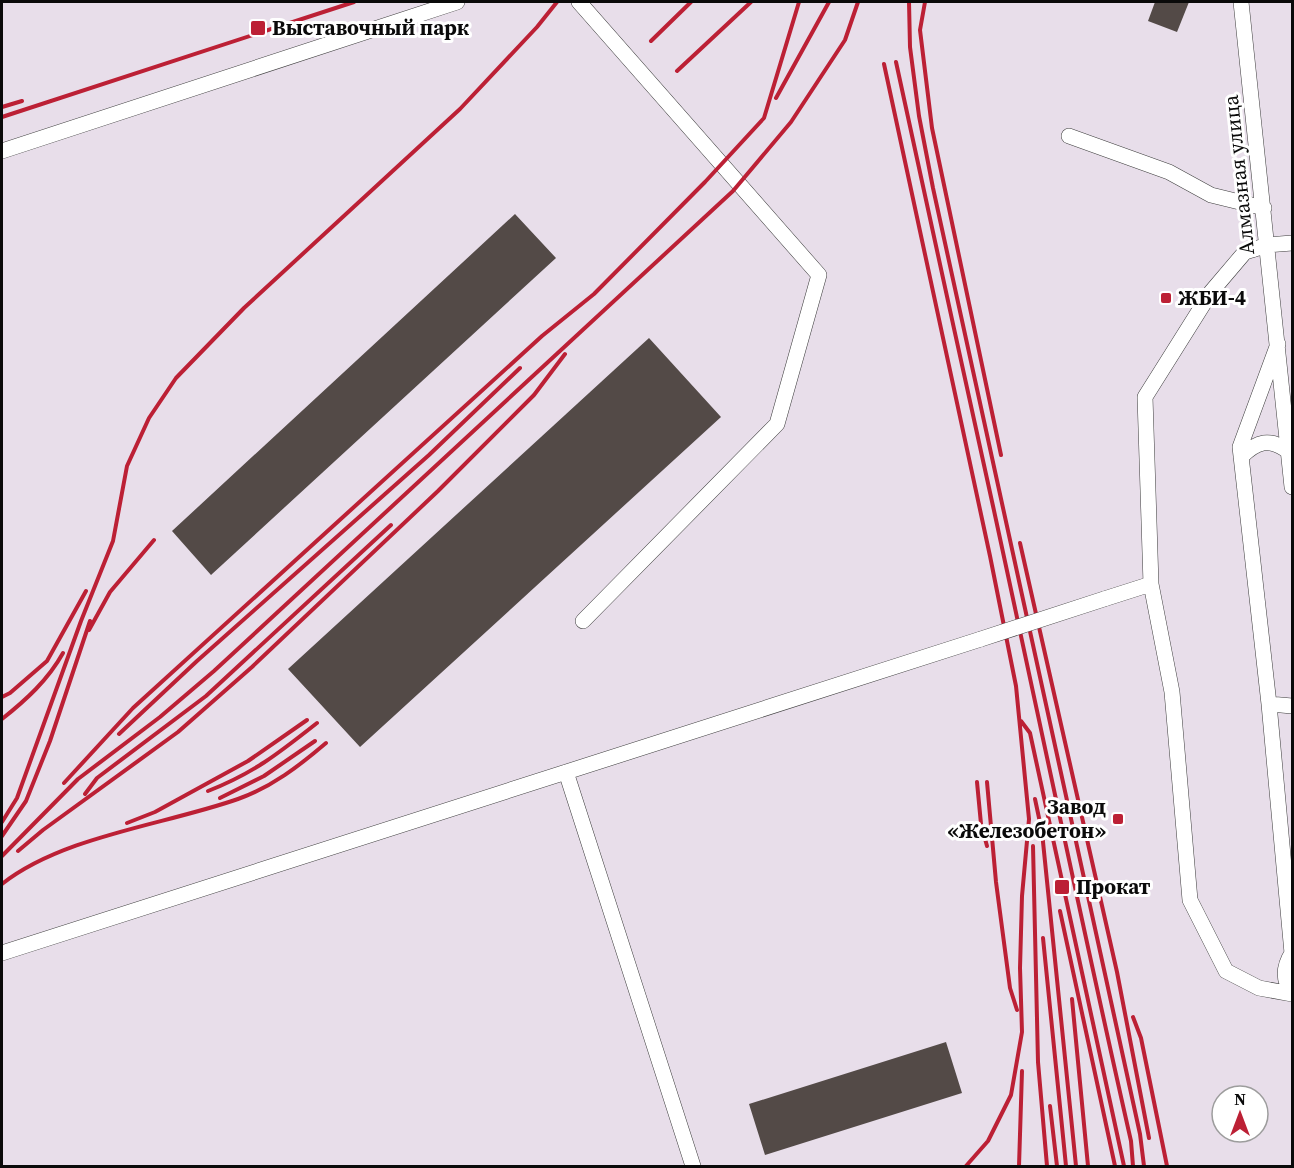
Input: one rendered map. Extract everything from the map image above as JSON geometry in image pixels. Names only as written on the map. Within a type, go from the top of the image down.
[{"type":"street","points":[[2,151],[458,2]]},
{"type":"street","points":[[579,2],[819,275],[777,424],[583,621]]},
{"type":"street","name":"Алмазная улица","points":[[1241,2],[1293,487]]},
{"type":"street","points":[[1069,136],[1169,172],[1211,195],[1264,208]]},
{"type":"street","points":[[1293,243],[1268,245],[1245,252],[1211,292],[1145,397],[1151,584],[1172,692],[1190,900],[1226,971],[1259,988],[1293,993]]},
{"type":"street","points":[[1278,344],[1240,447],[1269,704],[1292,953],[1287,961],[1285,979],[1293,993]]},
{"type":"street","points":[[1241,457],[1252,447],[1266,442],[1278,443],[1289,452]]},
{"type":"street","points":[[2,953],[1151,584]]},
{"type":"street","points":[[1269,704],[1293,706]]},
{"type":"street","points":[[566,772],[693,1167]]},
{"type":"shaded area","points":[[2,2],[1292,2],[1292,1166],[2,1166]]},
{"type":"building","points":[[1155,2],[1189,2],[1177,32],[1148,21]]},
{"type":"building","points":[[515,214],[556,258],[211,575],[172,531]]},
{"type":"building","points":[[649,338],[721,417],[360,747],[288,669]]},
{"type":"building","points":[[946,1042],[962,1093],[765,1155],[749,1104]]},
{"type":"railway","points":[[2,117],[354,2]]},
{"type":"railway","points":[[2,822],[17,798],[81,621],[113,541],[127,466],[149,418],[176,378],[244,308],[460,109],[537,27],[557,2]]},
{"type":"railway","points":[[651,41],[691,2]]},
{"type":"railway","points":[[677,71],[751,2]]},
{"type":"railway","points":[[64,783],[133,708],[542,336],[594,294],[705,182],[764,118],[799,2]]},
{"type":"railway","points":[[776,98],[829,2]]},
{"type":"railway","points":[[2,856],[78,779],[160,717],[214,671],[733,191],[791,122],[845,40],[858,2]]},
{"type":"railway","points":[[909,2],[910,47],[919,116],[933,188],[1140,1134],[1144,1166]]},
{"type":"railway","points":[[925,2],[920,30],[932,128],[1001,455]]},
{"type":"railway","points":[[896,62],[1131,1141],[1133,1166]]},
{"type":"railway","points":[[884,64],[1016,686],[1029,819],[1022,896],[1020,968],[1022,1032],[1011,1095],[988,1141],[966,1166]]},
{"type":"railway","points":[[2,107],[22,101]]},
{"type":"railway","points":[[18,851],[43,830],[178,732],[252,667],[438,491],[534,395],[565,354]]},
{"type":"railway","points":[[119,734],[197,661],[429,455],[520,368]]},
{"type":"railway","points":[[85,794],[97,778],[206,696],[391,525]]},
{"type":"railway","points":[[89,630],[110,592],[154,540]]},
{"type":"railway","points":[[1020,543],[1117,972],[1149,1138]]},
{"type":"railway","points":[[2,697],[10,693],[47,661],[86,591]]},
{"type":"railway","points":[[2,836],[26,801],[50,741],[90,621]]},
{"type":"railway","points":[[2,719],[36,689],[51,672],[63,653]]},
{"type":"railway","points":[[127,823],[155,812],[248,761],[307,720]]},
{"type":"railway","points":[[1021,721],[1030,733],[1124,1166]]},
{"type":"railway","points":[[208,791],[265,762],[317,723]]},
{"type":"railway","points":[[220,798],[264,776],[315,741]]},
{"type":"railway","points":[[2,884],[54,854],[84,843],[209,808],[250,794],[285,775],[326,743]]},
{"type":"railway","points":[[977,782],[981,824],[987,846]]},
{"type":"railway","points":[[987,782],[996,882],[1010,988],[1017,1010]]},
{"type":"railway","points":[[1035,799],[1042,832],[1076,1166]]},
{"type":"railway","points":[[1033,846],[1038,1062],[1047,1166]]},
{"type":"railway","points":[[1060,911],[1115,1166]]},
{"type":"railway","points":[[1043,938],[1066,1166]]},
{"type":"railway","points":[[1072,999],[1088,1166]]},
{"type":"railway","points":[[1133,1017],[1141,1038],[1167,1166]]},
{"type":"railway","points":[[1019,1166],[1022,1071]]},
{"type":"railway","points":[[1050,1106],[1057,1166]]},
{"type":"place","name":"Выставочный парк","points":[[258,28]]},
{"type":"place","name":"ЖБИ-4","points":[[1166,298]]},
{"type":"place","name":"Завод «Железобетон»","points":[[1118,819]]},
{"type":"place","name":"Прокат","points":[[1062,887]]}]
